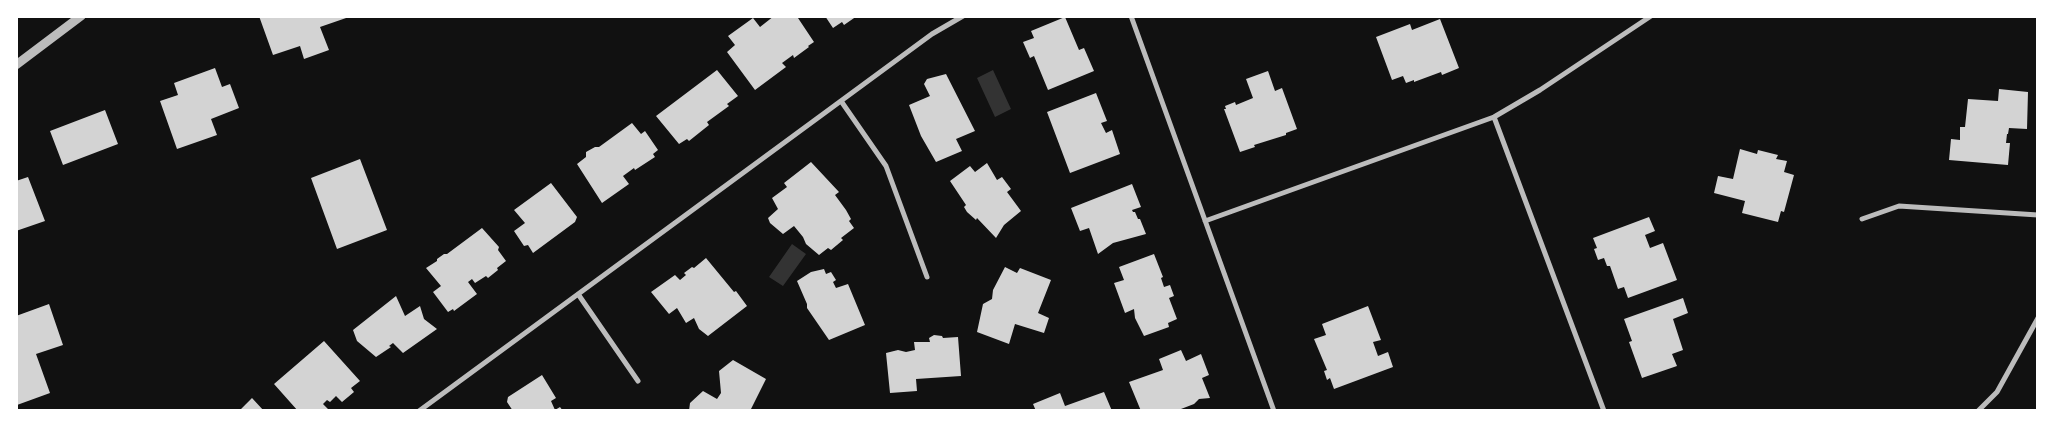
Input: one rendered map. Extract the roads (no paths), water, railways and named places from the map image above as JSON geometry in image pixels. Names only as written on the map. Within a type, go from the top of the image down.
[{"type":"street","points":[[16,65],[81,16]]},
{"type":"street","points":[[419,411],[932,34],[963,16]]},
{"type":"street","points":[[1131,16],[1274,411]]},
{"type":"street","points":[[1205,221],[1494,117],[1540,90],[1652,16]]},
{"type":"street","points":[[841,101],[886,166],[927,277]]},
{"type":"street","points":[[1494,117],[1604,411]]},
{"type":"street","points":[[1862,219],[1899,206],[2038,215]]},
{"type":"street","points":[[578,294],[638,381]]},
{"type":"street","points":[[1978,411],[1997,392],[2038,318]]}]
